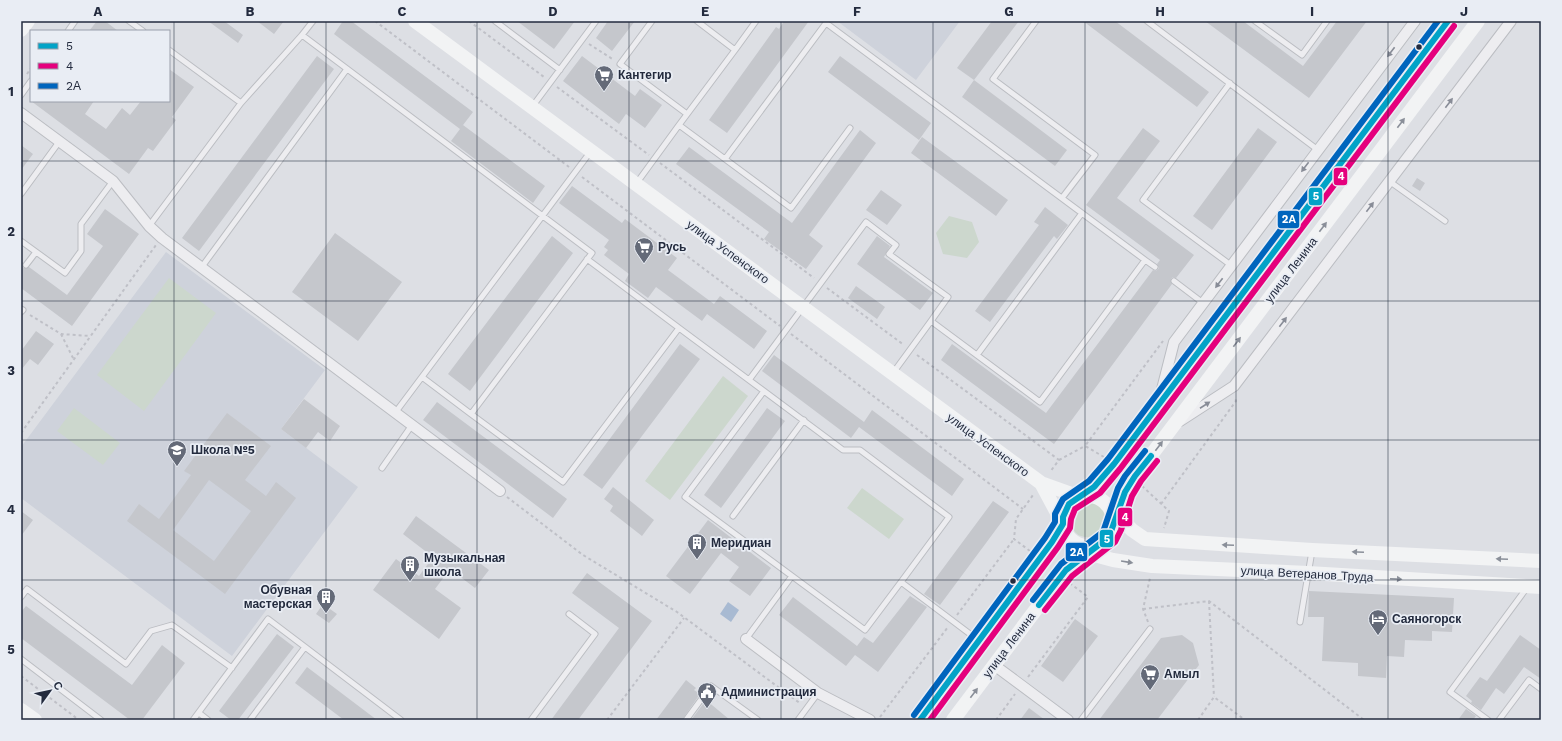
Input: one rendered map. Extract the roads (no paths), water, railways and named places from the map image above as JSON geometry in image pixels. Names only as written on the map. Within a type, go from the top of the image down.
[{"type":"street","points":[[21,30],[28,21]]},
{"type":"street","name":"улица Успенского","points":[[414,21],[1041,484]]},
{"type":"street","points":[[1158,406],[1174,342],[1415,21]]},
{"type":"street","name":"улица Ленина","points":[[1080,497],[1094,487],[1104,477],[1448,21]]},
{"type":"street","name":"улица Ленина","points":[[1115,519],[1123,495],[1134,478],[1478,21]]},
{"type":"street","points":[[1175,424],[1234,386],[1511,21]]},
{"type":"street","points":[[21,113],[113,181],[149,226],[162,238],[500,491]]},
{"type":"street","points":[[1041,484],[1080,497]]},
{"type":"street","points":[[1041,484],[1063,524]]},
{"type":"street","points":[[1080,497],[1074,500],[1065,510],[1063,517],[1064,530],[1077,544],[1087,546],[1095,545],[1104,541],[1109,536],[1115,519]]},
{"type":"street","name":"улица Ветеранов Труда","points":[[1080,497],[1094,497],[1106,504],[1115,519],[1145,539],[1312,550],[1541,561]]},
{"type":"street","points":[[920,720],[1052,542],[1063,524]]},
{"type":"street","name":"улица Ленина","points":[[953,720],[1061,576],[1104,541]]},
{"type":"street","name":"улица Ветеранов Труда","points":[[1077,544],[1098,556],[1113,560],[1152,566],[1308,573],[1534,587]]},
{"type":"street","points":[[746,639],[818,693],[870,720]]},
{"type":"street","points":[[994,665],[1068,720]]},
{"type":"street","points":[[21,710],[35,720]]},
{"type":"lane","points":[[69,30],[75,21]]},
{"type":"lane","points":[[129,21],[142,30]]},
{"type":"lane","points":[[149,226],[241,103],[313,21]]},
{"type":"lane","points":[[495,21],[560,70]]},
{"type":"lane","points":[[532,108],[596,21]]},
{"type":"lane","points":[[652,21],[620,64],[687,114]]},
{"type":"lane","points":[[697,21],[735,50]]},
{"type":"lane","points":[[635,184],[756,21]]},
{"type":"lane","points":[[1036,21],[993,79],[1095,155],[1062,198]]},
{"type":"lane","points":[[1147,21],[1318,150]]},
{"type":"lane","points":[[1256,21],[1302,55],[1327,21]]},
{"type":"lane","points":[[725,159],[826,23],[1155,267]]},
{"type":"lane","points":[[302,35],[592,253],[471,414]]},
{"type":"lane","points":[[170,51],[241,103]]},
{"type":"lane","points":[[201,268],[347,69]]},
{"type":"lane","points":[[21,94],[30,82]]},
{"type":"lane","points":[[1230,83],[1143,200],[1232,266]]},
{"type":"lane","points":[[679,125],[791,208],[850,128]]},
{"type":"lane","points":[[21,194],[59,142]]},
{"type":"lane","points":[[395,413],[591,151]]},
{"type":"lane","points":[[21,241],[65,273],[81,251],[81,224],[113,181]]},
{"type":"lane","points":[[1390,181],[1445,221]]},
{"type":"lane","points":[[977,355],[1082,213]]},
{"type":"lane","points":[[749,380],[866,222],[896,245],[889,254],[948,297],[892,373]]},
{"type":"lane","points":[[26,265],[36,252]]},
{"type":"lane","points":[[587,259],[764,390],[843,450],[860,450],[949,517],[865,630],[685,496],[764,390]]},
{"type":"lane","points":[[931,321],[1040,402],[1145,260]]},
{"type":"lane","points":[[1174,281],[1204,303]]},
{"type":"lane","points":[[422,377],[563,482],[679,328]]},
{"type":"lane","points":[[733,516],[804,420]]},
{"type":"lane","points":[[382,468],[412,426]]},
{"type":"lane","points":[[1300,622],[1312,550]]},
{"type":"lane","points":[[746,639],[792,576]]},
{"type":"lane","points":[[901,582],[979,641]]},
{"type":"lane","points":[[1488,720],[1450,692],[1534,587]]},
{"type":"lane","points":[[21,597],[27,589],[126,664],[151,631],[172,624],[232,668]]},
{"type":"lane","points":[[531,720],[595,634],[569,614]]},
{"type":"lane","points":[[193,720],[268,619],[401,720]]},
{"type":"lane","points":[[1081,720],[1150,629]]},
{"type":"lane","points":[[250,720],[305,648]]},
{"type":"lane","points":[[21,659],[101,720]]},
{"type":"lane","points":[[1499,720],[1529,680],[1541,689]]},
{"type":"lane","points":[[686,720],[711,686],[758,720]]},
{"type":"lane","points":[[798,720],[818,693]]},
{"type":"lane","points":[[199,713],[208,720]]},
{"type":"water","points":[[728,602],[739,610],[731,622],[720,614]]},
{"type":"place","name":"Кантегир","points":[[604,92]]},
{"type":"place","name":"Русь","points":[[644,264]]},
{"type":"place","name":"Школа №5","points":[[177,467]]},
{"type":"place","name":"Меридиан","points":[[697,560]]},
{"type":"place","name":"Музыкальная школа","points":[[410,582]]},
{"type":"place","name":"Обувная мастерская","points":[[326,614]]},
{"type":"place","name":"Саяногорск","points":[[1378,636]]},
{"type":"place","name":"Амыл","points":[[1150,691]]},
{"type":"place","name":"Администрация","points":[[707,709]]}]
